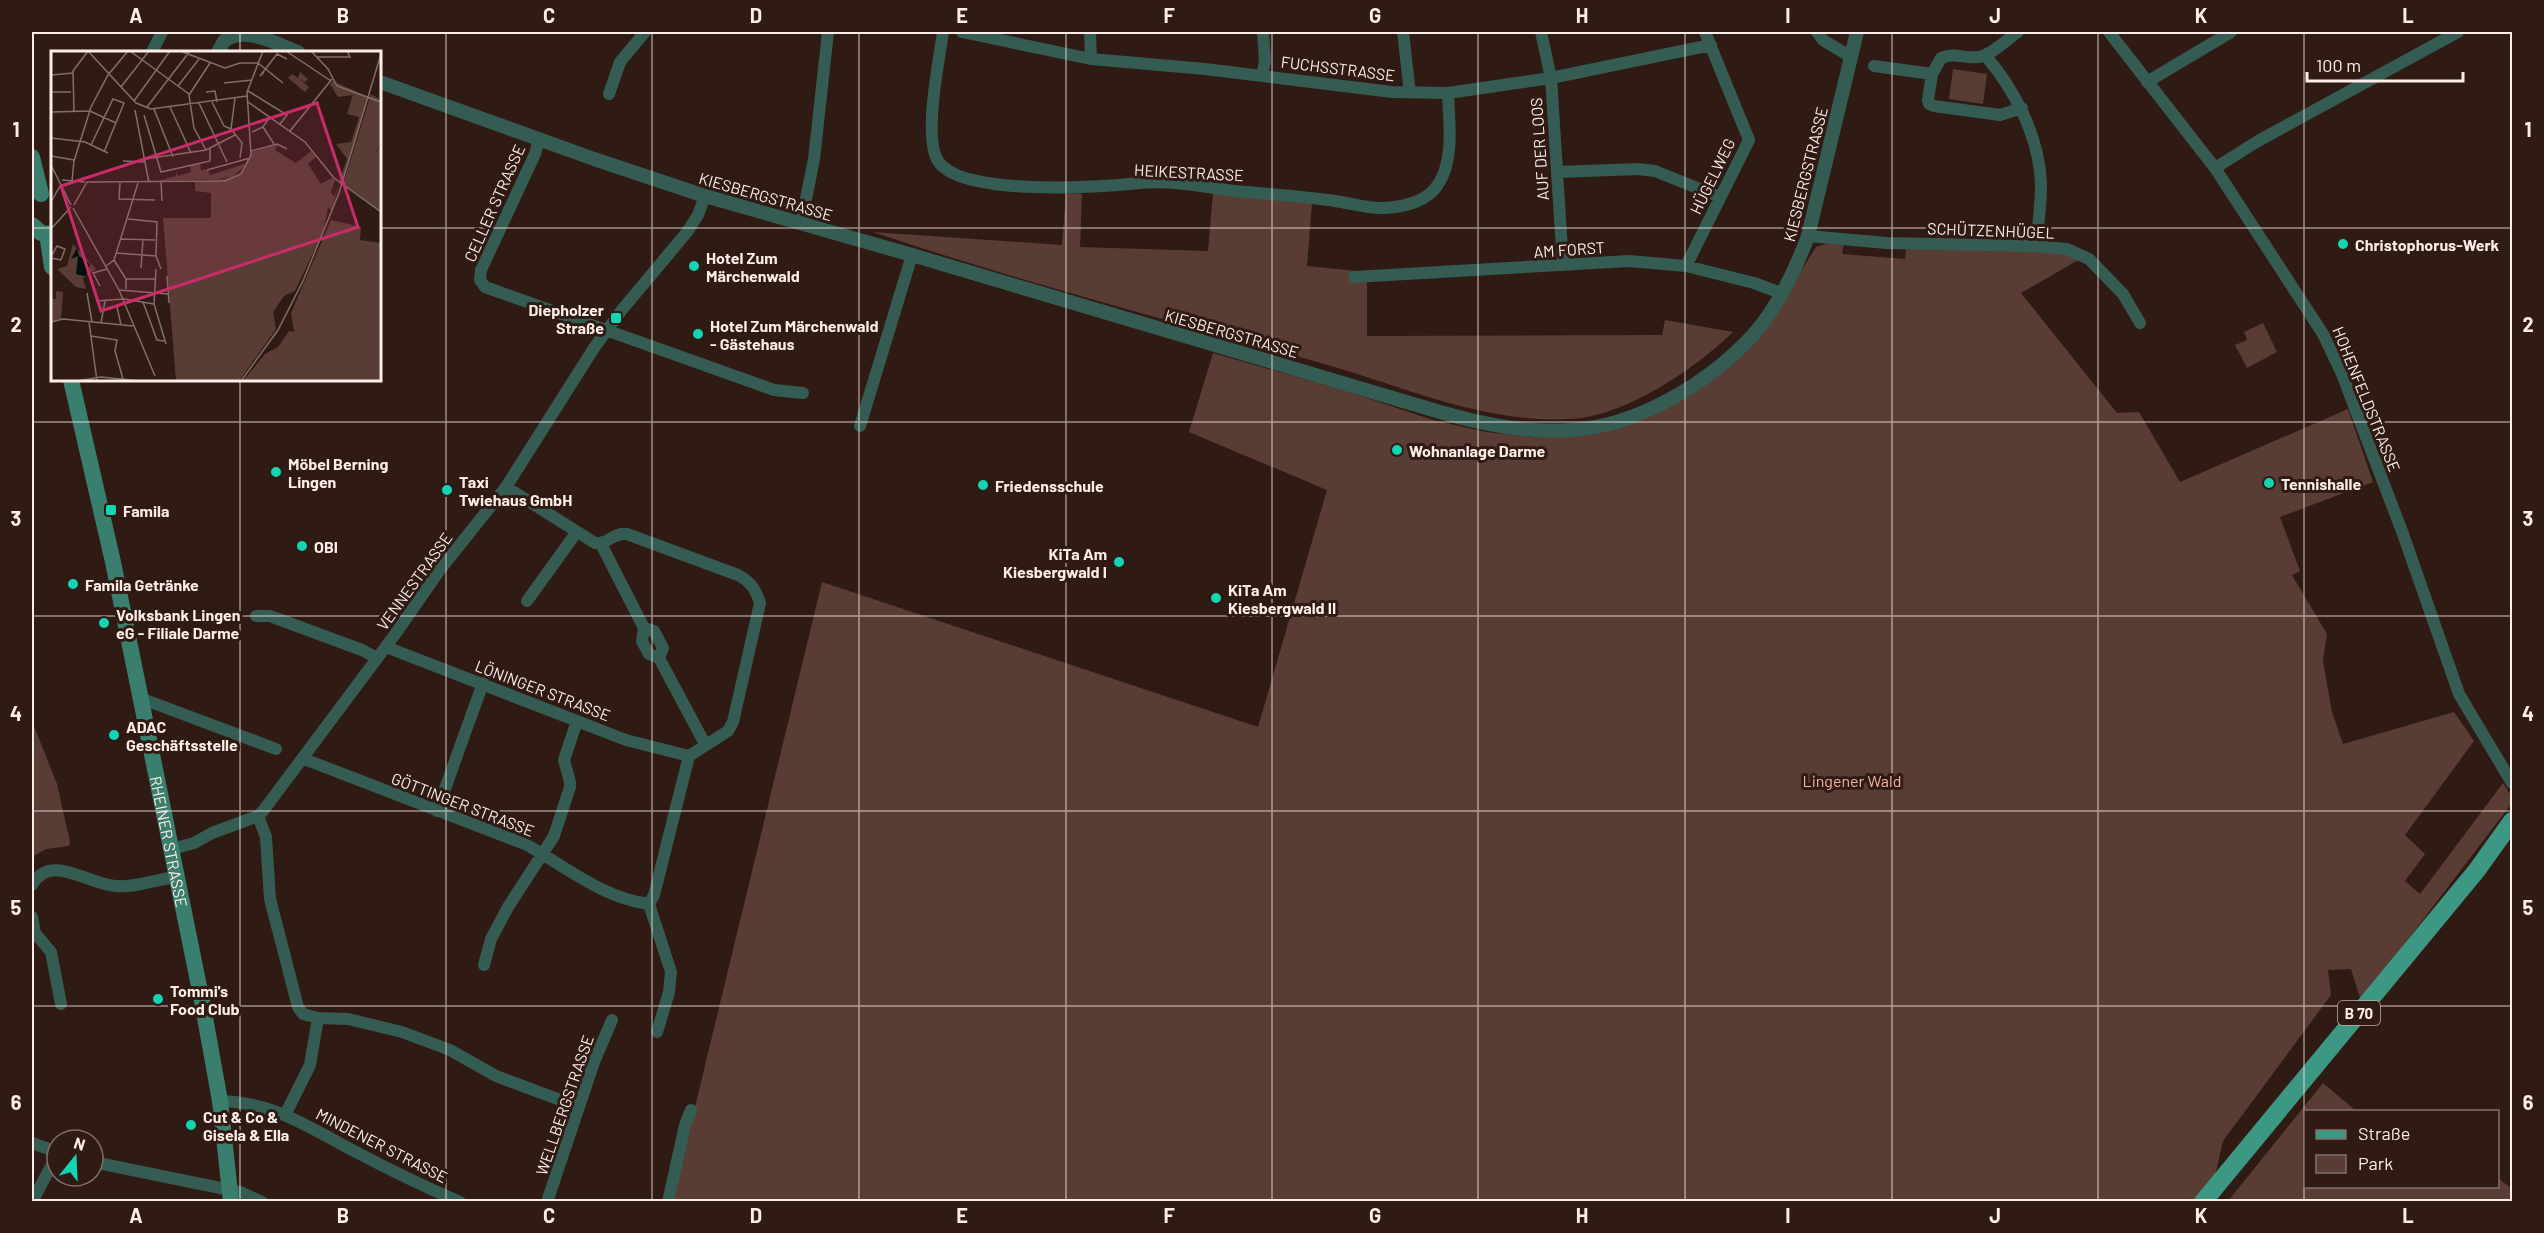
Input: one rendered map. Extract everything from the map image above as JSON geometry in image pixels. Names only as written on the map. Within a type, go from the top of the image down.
[{"type":"main road","points":[[32,157],[42,197]]},
{"type":"main road","points":[[32,225],[36,230],[50,234],[51,250]]},
{"type":"main road","name":"RHEINER STRASSE","points":[[71,381],[113,562],[172,849],[220,1101],[230,1196]]},
{"type":"main road","name":"B 70","points":[[2203,1202],[2470,879],[2512,821]]},
{"type":"street","points":[[152,51],[162,32]]},
{"type":"street","points":[[609,94],[620,62],[645,32]]},
{"type":"street","points":[[801,224],[814,159],[828,32]]},
{"type":"street","name":"HEIKESTRASSE","points":[[943,32],[931,126],[932,147],[939,163],[953,173],[975,180],[1001,184],[1081,188],[1144,183],[1190,185],[1382,208],[1410,204],[1423,198],[1436,187],[1444,174],[1448,154],[1448,93]]},
{"type":"street","name":"FUCHSSTRASSE","points":[[962,32],[1091,59],[1262,75],[1410,93],[1448,93],[1551,78],[1711,45]]},
{"type":"street","points":[[1090,32],[1091,59]]},
{"type":"street","points":[[1262,75],[1265,61],[1263,32]]},
{"type":"street","points":[[1403,32],[1410,93]]},
{"type":"street","name":"AUF DER LOOS","points":[[1541,32],[1551,78],[1563,266]]},
{"type":"street","name":"HÜGELWEG","points":[[1686,266],[1749,140],[1705,32]]},
{"type":"street","points":[[1817,32],[1823,40],[1851,57]]},
{"type":"street","name":"KIESBERGSTRASSE","points":[[381,82],[705,196],[1440,412],[1486,425],[1572,430],[1612,422],[1652,409],[1687,389],[1721,365],[1752,335],[1769,314],[1796,268],[1808,236],[1857,32]]},
{"type":"street","points":[[2018,32],[1977,58],[1955,54],[1941,58],[1932,74],[1928,100],[1929,104],[1934,106],[2000,115],[2022,108]]},
{"type":"street","name":"HOHENFELDSTRASSE","points":[[2109,32],[2215,168],[2314,316],[2331,349],[2403,534],[2459,694],[2512,783]]},
{"type":"street","points":[[2147,82],[2230,32]]},
{"type":"street","points":[[2215,168],[2258,141],[2458,32]]},
{"type":"street","points":[[219,51],[224,41],[237,33],[255,36],[295,51]]},
{"type":"street","points":[[1985,55],[2022,108],[2040,167],[2041,201],[2036,246]]},
{"type":"street","points":[[1874,66],[1932,74]]},
{"type":"street","name":"CELLER STRASSE","points":[[539,139],[535,154],[481,270],[480,280],[485,287],[606,330]]},
{"type":"street","points":[[1558,172],[1638,169],[1655,171],[1720,198]]},
{"type":"street","name":"VENNESTRASSE","points":[[258,816],[304,759],[439,571],[506,487],[606,330],[687,232],[698,215],[705,196]]},
{"type":"street","name":"SCHÜTZENHÜGEL","points":[[1808,236],[1887,243],[2036,246],[2067,249],[2089,259],[2123,294],[2140,323]]},
{"type":"street","points":[[860,426],[912,255]]},
{"type":"street","name":"AM FORST","points":[[1354,277],[1629,261],[1686,266],[1754,283],[1781,293]]},
{"type":"street","points":[[606,330],[774,390],[803,393]]},
{"type":"street","points":[[506,487],[576,533],[601,544],[644,628],[642,641],[649,654],[659,657],[705,744]]},
{"type":"street","points":[[527,601],[576,533]]},
{"type":"street","points":[[601,544],[620,533],[627,534],[748,581],[758,594],[760,603],[733,722],[728,731],[689,756],[654,895],[649,904],[650,914],[670,972],[664,1011],[657,1032]]},
{"type":"street","points":[[256,616],[270,616],[362,650],[377,658]]},
{"type":"street","name":"LÖNINGER STRASSE","points":[[386,647],[626,740],[689,756]]},
{"type":"street","points":[[437,811],[483,683]]},
{"type":"street","points":[[140,698],[276,749]]},
{"type":"street","points":[[484,965],[491,939],[508,907],[554,836],[570,787],[564,760],[577,721]]},
{"type":"street","name":"GÖTTINGER STRASSE","points":[[304,759],[527,846],[605,890],[649,904]]},
{"type":"street","points":[[172,849],[194,843],[212,833],[258,816],[266,837],[270,899],[296,1000],[303,1014],[318,1018],[348,1019],[402,1032],[450,1050],[514,1084],[579,1107]]},
{"type":"street","points":[[32,885],[39,873],[51,869],[118,887],[177,877]]},
{"type":"street","points":[[32,917],[35,940],[51,952],[61,1004]]},
{"type":"street","points":[[285,1115],[310,1065],[318,1018]]},
{"type":"street","name":"WELLBERGSTRASSE","points":[[547,1202],[594,1062],[612,1020]]},
{"type":"street","name":"MINDENER STRASSE","points":[[220,1101],[257,1104],[285,1115],[392,1171],[460,1202]]},
{"type":"street","points":[[668,1202],[685,1125],[691,1110]]},
{"type":"street","points":[[105,1164],[218,1189],[230,1196],[262,1202]]},
{"type":"street","points":[[32,1202],[45,1177]]},
{"type":"green space","points":[[1953,69],[1987,74],[1983,104],[1949,99]]},
{"type":"green space","points":[[1066,193],[1082,194],[1080,247],[1208,251],[1213,193],[1312,203],[1307,266],[1367,272],[1367,336],[1662,335],[1665,320],[1733,332],[1699,361],[1658,389],[1613,410],[1570,419],[1506,416],[1475,410],[1321,363],[1040,284],[873,232],[1062,245]]},
{"type":"green space","name":"Lingener Wald","points":[[1832,242],[1844,243],[1842,254],[1905,259],[1906,249],[2065,251],[2080,259],[2021,293],[2117,413],[2139,412],[2180,482],[2348,409],[2373,482],[2280,517],[2300,571],[2292,575],[2327,634],[2323,661],[2332,712],[2343,744],[2454,712],[2474,741],[2405,835],[2425,854],[2405,881],[2420,894],[2503,783],[2512,797],[2512,803],[2361,1001],[2351,969],[2328,970],[2331,995],[2223,1141],[2215,1176],[2193,1201],[672,1202],[822,582],[1258,727],[1327,490],[1189,432],[1213,353],[1349,392],[1433,420],[1486,432],[1532,437],[1573,436],[1616,426],[1725,366],[1786,295],[1816,247]]},
{"type":"green space","points":[[2263,323],[2277,352],[2247,368],[2235,345],[2247,340],[2244,332]]},
{"type":"green space","points":[[32,721],[57,784],[70,842],[69,846],[46,849],[32,857]]},
{"type":"green space","points":[[2323,1083],[2355,1110],[2304,1110],[2304,1188],[2499,1188],[2499,1179],[2512,1189],[2512,1201],[2228,1201]]},
{"type":"place","name":"Christophorus-Werk","points":[[2343,244]]},
{"type":"place","name":"Hotel Zum Märchenwald","points":[[694,266]]},
{"type":"place","name":"Diepholzer Straße","points":[[616,318]]},
{"type":"place","name":"Hotel Zum Märchenwald - Gästehaus","points":[[698,334]]},
{"type":"place","name":"Wohnanlage Darme","points":[[1397,450]]},
{"type":"place","name":"Möbel Berning Lingen","points":[[276,472]]},
{"type":"place","name":"Tennishalle","points":[[2269,483]]},
{"type":"place","name":"Friedensschule","points":[[983,485]]},
{"type":"place","name":"Taxi Twiehaus GmbH","points":[[447,490]]},
{"type":"place","name":"Famila","points":[[111,510]]},
{"type":"place","name":"OBI","points":[[302,546]]},
{"type":"place","name":"KiTa Am Kiesbergwald I","points":[[1119,562]]},
{"type":"place","name":"Famila Getränke","points":[[73,584]]},
{"type":"place","name":"KiTa Am Kiesbergwald II","points":[[1216,598]]},
{"type":"place","name":"Volksbank Lingen eG - Filiale Darme","points":[[104,623]]},
{"type":"place","name":"ADAC Geschäftsstelle","points":[[114,735]]},
{"type":"place","name":"Tommi's Food Club","points":[[158,999]]},
{"type":"place","name":"Cut & Co & Gisela & Ella","points":[[191,1125]]}]
